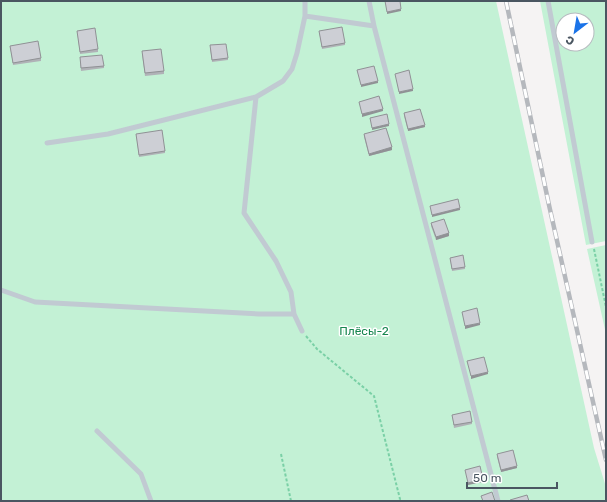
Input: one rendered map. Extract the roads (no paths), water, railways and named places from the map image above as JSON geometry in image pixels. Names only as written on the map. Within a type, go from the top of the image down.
[{"type":"lane","points":[[47,143],[108,134],[256,97],[283,81],[292,69],[305,16],[305,1]]},
{"type":"lane","points":[[370,1],[374,26],[498,501]]},
{"type":"lane","points":[[548,1],[592,242]]},
{"type":"lane","points":[[305,16],[374,26]]},
{"type":"lane","points":[[256,97],[244,213],[276,261],[291,292],[294,314],[302,331]]},
{"type":"lane","points":[[1,290],[36,302],[259,314],[294,314]]},
{"type":"lane","points":[[97,430],[141,474],[151,501]]},
{"type":"railway","points":[[506,1],[549,205],[606,460]]},
{"type":"park label","name":"Плёсы-2","points":[[364,331]]}]
